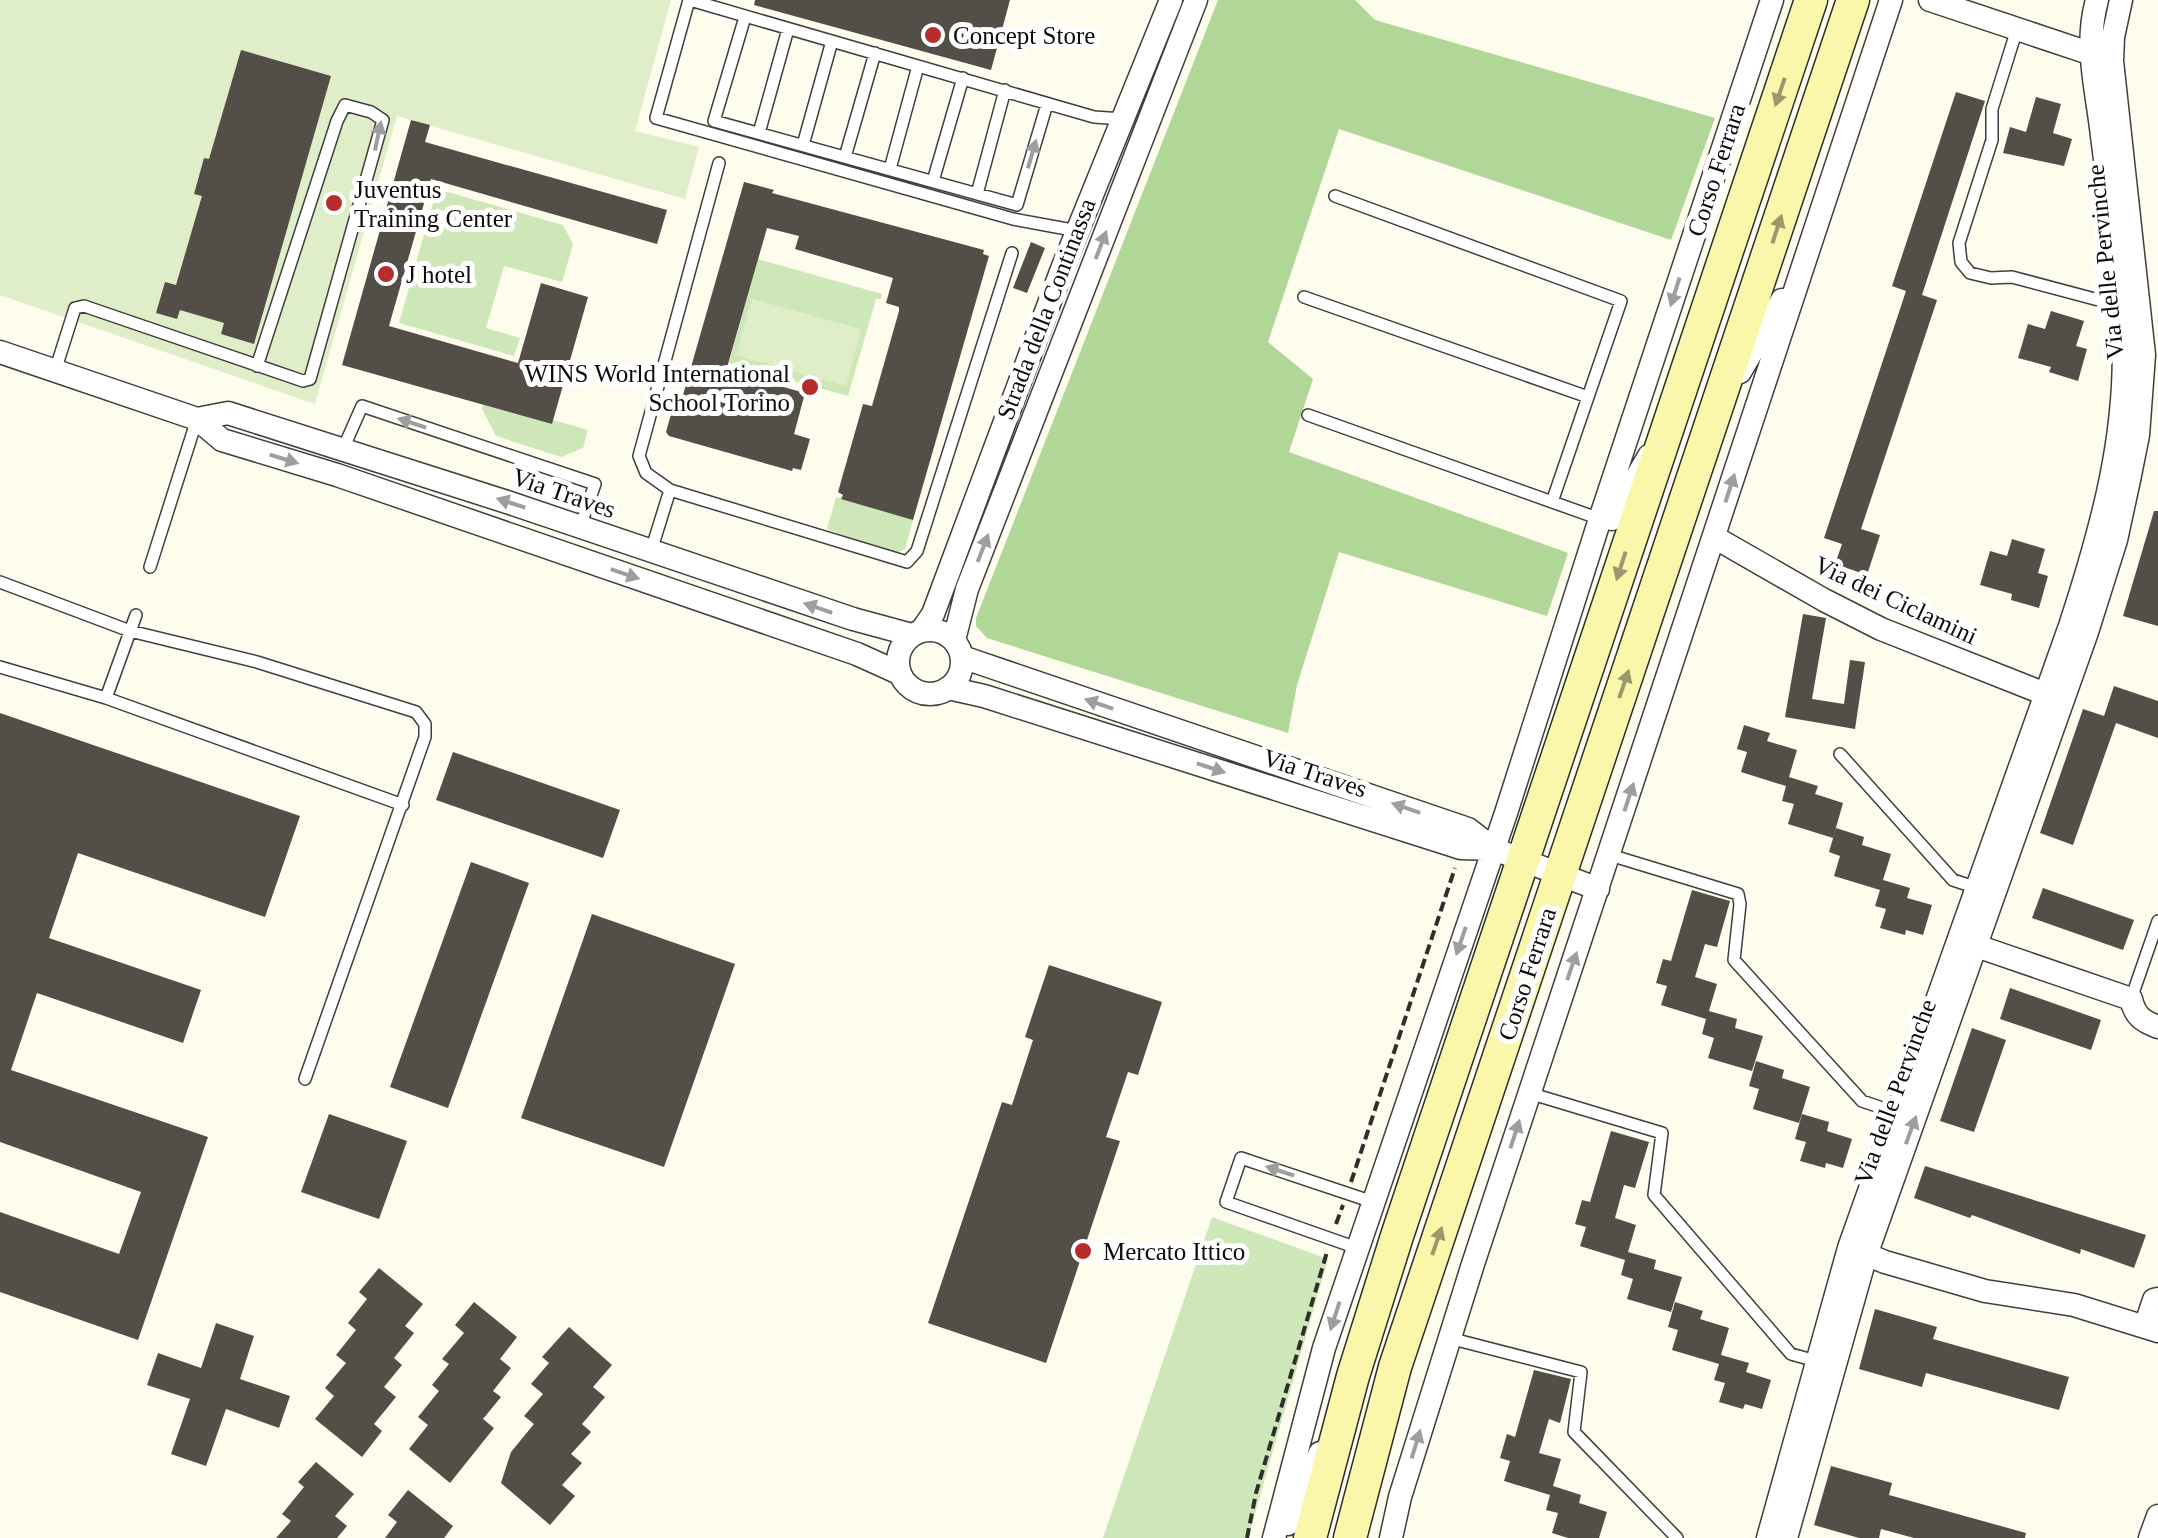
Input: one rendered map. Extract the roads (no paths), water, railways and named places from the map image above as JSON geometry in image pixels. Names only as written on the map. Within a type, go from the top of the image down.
[{"type":"main road","name":"Corso Ferrara","points":[[1310,1538],[1353,1376],[1508,854],[1667,428],[1811,0]]},
{"type":"main road","name":"Corso Ferrara","points":[[1350,1538],[1395,1367],[1853,0]]},
{"type":"street","name":"Strada della Continassa","points":[[917,632],[933,614],[947,580],[1078,231],[1171,0]]},
{"type":"street","name":"Strada della Continassa","points":[[958,648],[967,590],[1196,0]]},
{"type":"street","name":"Corso Ferrara","points":[[1278,1538],[1324,1348],[1373,1202],[1508,854],[1600,518],[1772,0]]},
{"type":"street","name":"Corso Ferrara","points":[[1391,1538],[1449,1338],[1892,0]]},
{"type":"street","points":[[1930,0],[2101,57]]},
{"type":"street","name":"Via delle Pervinche","points":[[1768,1538],[1816,1361],[2078,629],[2142,355],[2101,57],[2090,30],[2097,0]]},
{"type":"street","name":"Via delle Pervinche","points":[[2121,0],[2113,37],[2101,57],[2136,324]]},
{"type":"street","name":"Corso Ferrara","points":[[1715,414],[1802,269]]},
{"type":"street","name":"Via Traves","points":[[0,352],[197,419],[222,440],[355,481],[857,654],[899,673]]},
{"type":"street","name":"Via Traves","points":[[197,419],[228,413],[865,623],[917,632]]},
{"type":"street","name":"Corso Ferrara","points":[[1585,567],[1626,491],[1667,428]]},
{"type":"street","name":"Via dei Ciclamini","points":[[1714,537],[1881,628],[2053,697]]},
{"type":"street","points":[[939,630],[958,648],[959,674],[948,688],[930,694],[920,692],[904,682],[899,673],[899,652],[917,632],[939,630]]},
{"type":"street","name":"Via Traves","points":[[958,648],[1468,829],[1508,854],[1598,889]]},
{"type":"street","name":"Via Traves","points":[[948,688],[984,696],[1461,848],[1508,854]]},
{"type":"street","name":"Via delle Pervinche","points":[[1786,1538],[1897,1113],[1967,943],[1976,888],[2053,697]]},
{"type":"street","points":[[1967,943],[2131,1000],[2134,1012],[2143,1022],[2158,1027]]},
{"type":"street","points":[[1858,1252],[1985,1291],[2074,1304],[2151,1329],[2154,1300],[2158,1299]]},
{"type":"street","name":"Corso Ferrara","points":[[1278,1538],[1353,1376]]},
{"type":"street","points":[[2150,1538],[2158,1516]]},
{"type":"lane","points":[[1078,231],[1013,219],[656,118],[689,0],[1094,117],[1123,118]]},
{"type":"lane","points":[[745,16],[714,120],[1017,205],[1047,104]]},
{"type":"lane","points":[[759,133],[788,29]]},
{"type":"lane","name":"Via delle Pervinche","points":[[2017,29],[1990,117],[1992,140],[1959,243],[1961,262],[1970,273],[2012,277],[2136,324]]},
{"type":"lane","points":[[803,145],[832,41]]},
{"type":"lane","points":[[845,157],[875,54]]},
{"type":"lane","points":[[890,169],[918,66]]},
{"type":"lane","points":[[933,182],[963,78]]},
{"type":"lane","points":[[977,194],[1005,90]]},
{"type":"lane","points":[[55,371],[75,308],[84,306],[257,366],[303,381],[310,379],[384,120],[371,112],[344,105],[257,366]]},
{"type":"lane","points":[[719,163],[640,456],[646,473],[670,490],[907,562],[918,551],[1012,253]]},
{"type":"lane","points":[[1335,196],[1620,301],[1552,502]]},
{"type":"lane","points":[[1304,296],[1588,397]]},
{"type":"lane","points":[[343,448],[362,406],[594,484],[580,526]]},
{"type":"lane","points":[[1308,415],[1600,518]]},
{"type":"lane","points":[[150,567],[197,419]]},
{"type":"lane","points":[[651,551],[670,490]]},
{"type":"lane","points":[[0,582],[130,630],[257,662],[416,712],[425,724],[425,737],[306,1079]]},
{"type":"lane","points":[[106,698],[136,615]]},
{"type":"lane","points":[[0,667],[106,698],[402,805]]},
{"type":"lane","points":[[1840,754],[1953,880],[1976,888]]},
{"type":"lane","name":"Via delle Pervinche","points":[[1610,855],[1738,894],[1734,960],[1862,1102],[1897,1113]]},
{"type":"lane","points":[[2131,1000],[2158,921]]},
{"type":"lane","points":[[1529,1093],[1662,1133],[1654,1195],[1791,1354],[1816,1361]]},
{"type":"lane","points":[[1358,1248],[1226,1202],[1241,1158],[1373,1202]]},
{"type":"lane","points":[[1449,1338],[1581,1372],[1574,1432],[1678,1538]]},
{"type":"place","name":"Concept Store","points":[[933,35]]},
{"type":"place","name":"Juventus Training Center","points":[[334,203]]},
{"type":"place","name":"J hotel","points":[[386,274]]},
{"type":"place","name":"WINS World International School Torino","points":[[810,387]]},
{"type":"place","name":"Mercato Ittico","points":[[1083,1251]]}]
